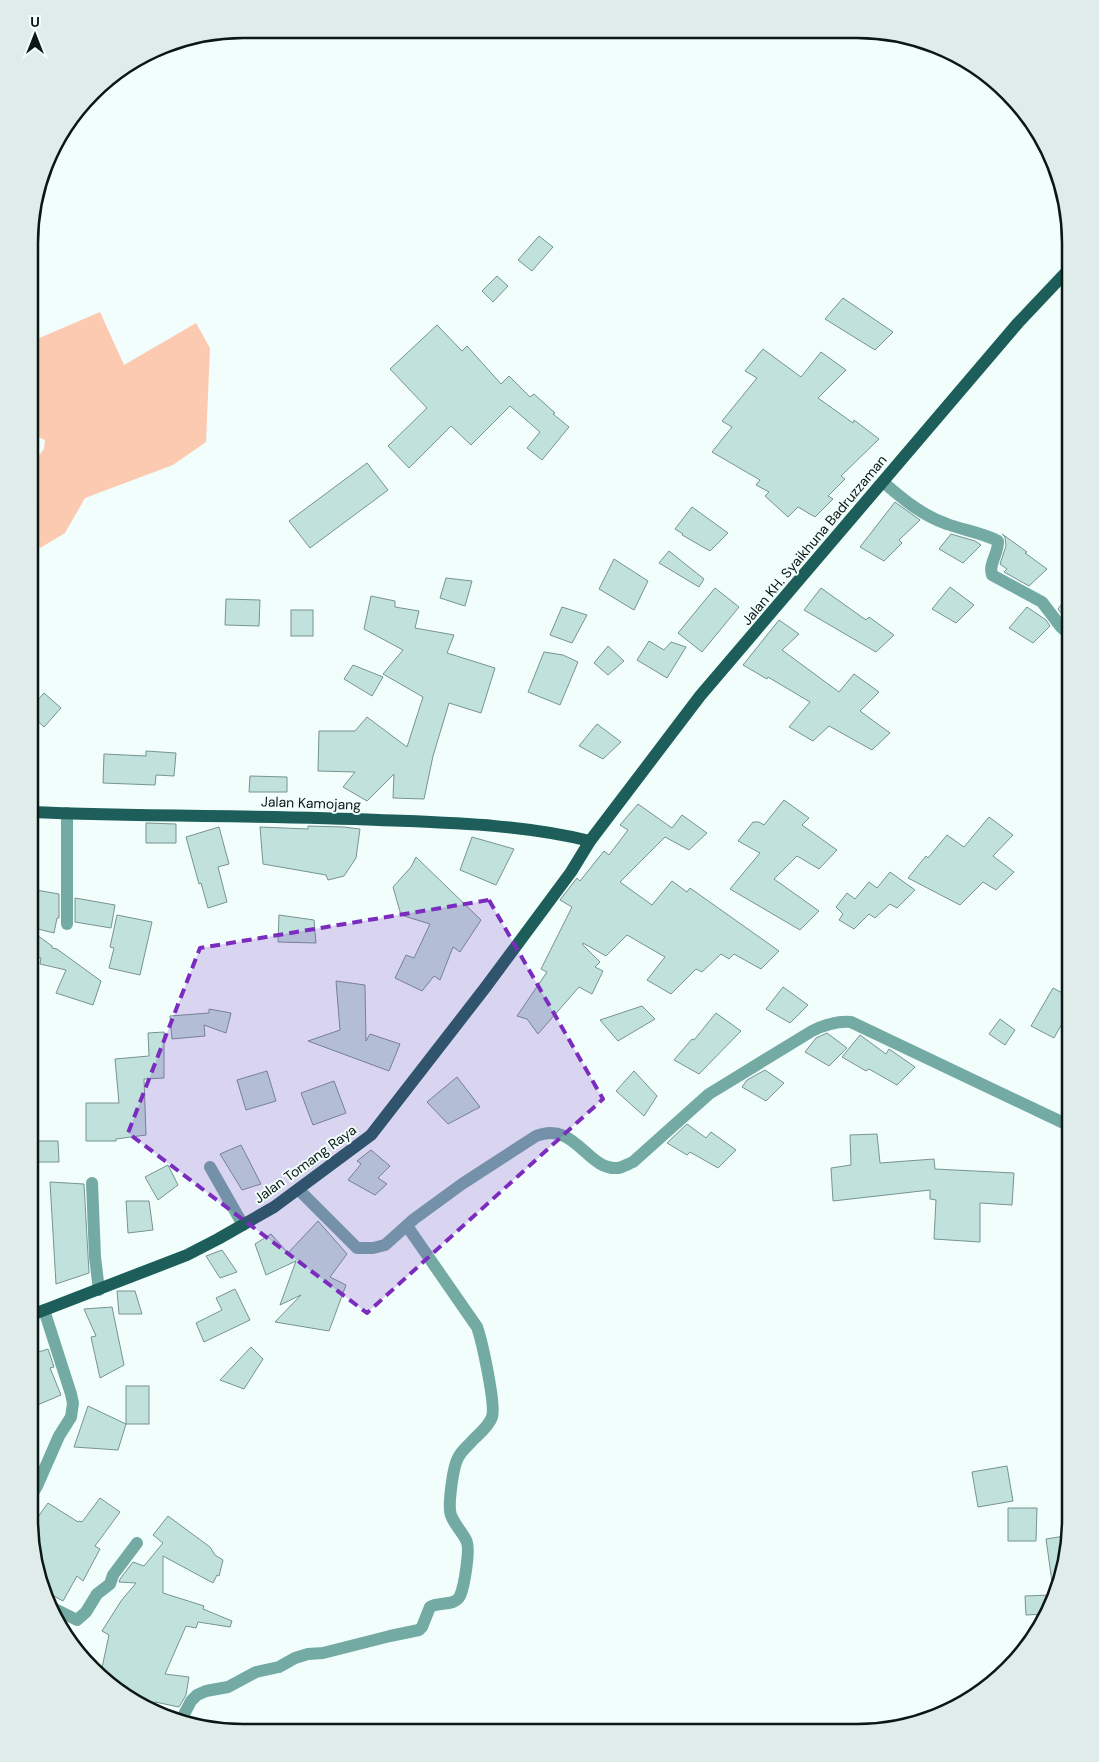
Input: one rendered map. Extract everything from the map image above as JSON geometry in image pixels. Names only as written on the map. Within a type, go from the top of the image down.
[{"type":"main road","name":"Jalan KH. Syaikhuna Badruzzaman","points":[[590,841],[700,696],[1018,323],[1062,276]]},
{"type":"main road","name":"Jalan Kamojang","points":[[38,812],[292,816],[473,823],[552,832],[590,841]]},
{"type":"main road","name":"Jalan Tomang Raya","points":[[38,1311],[98,1290],[187,1255],[274,1207],[372,1135],[571,872],[590,841]]},
{"type":"street","points":[[883,482],[926,516],[998,541],[999,546],[990,568],[992,575],[1042,602],[1062,628]]},
{"type":"street","points":[[67,813],[67,924]]},
{"type":"street","points":[[299,1190],[357,1248],[373,1248],[385,1245],[462,1184],[543,1133],[553,1132],[563,1135],[604,1166],[620,1168],[626,1166],[717,1089],[820,1027],[842,1022],[851,1022],[1062,1122]]},
{"type":"street","points":[[210,1167],[242,1225]]},
{"type":"street","points":[[92,1183],[98,1290]]},
{"type":"street","points":[[183,1716],[191,1701],[197,1695],[206,1691],[228,1688],[256,1672],[279,1667],[295,1658],[308,1654],[323,1653],[419,1630],[430,1607],[435,1604],[454,1602],[461,1593],[469,1547],[450,1514],[455,1465],[461,1453],[489,1423],[492,1417],[492,1402],[481,1339],[477,1327],[407,1226]]},
{"type":"street","points":[[38,1482],[59,1436],[71,1417],[72,1408],[71,1394],[44,1310]]},
{"type":"street","points":[[60,1612],[76,1620],[86,1612],[97,1594],[110,1584],[113,1575],[137,1543]]},
{"type":"highlighted area","points":[[489,900],[603,1099],[367,1313],[128,1133],[200,948]]},
{"type":"shaded area","points":[[100,312],[124,365],[196,323],[210,348],[206,442],[173,465],[85,498],[65,533],[40,548],[38,543],[38,457],[44,449],[45,440],[38,437],[38,339]]},
{"type":"building","points":[[539,236],[553,247],[532,271],[518,260]]},
{"type":"building","points":[[497,276],[508,286],[493,302],[482,291]]},
{"type":"building","points":[[843,298],[893,332],[875,350],[825,319]]},
{"type":"building","points":[[437,325],[462,351],[467,346],[501,384],[509,376],[530,397],[534,394],[555,413],[553,414],[569,427],[542,460],[527,448],[540,432],[510,406],[471,445],[451,426],[409,468],[388,446],[427,408],[390,369]]},
{"type":"building","points":[[763,349],[801,377],[821,352],[846,370],[818,398],[853,423],[854,420],[879,439],[841,476],[845,479],[828,496],[833,499],[815,517],[798,507],[788,517],[765,496],[769,492],[756,485],[760,480],[712,452],[732,427],[722,421],[757,378],[745,371]]},
{"type":"building","points":[[367,463],[388,490],[310,548],[289,521]]},
{"type":"building","points":[[895,502],[920,520],[899,540],[902,543],[884,561],[860,547]]},
{"type":"building","points":[[692,507],[728,533],[710,551],[675,529]]},
{"type":"building","points":[[951,534],[975,541],[981,545],[963,563],[939,549]]},
{"type":"building","points":[[1002,534],[1047,569],[1029,586],[1004,572],[1007,569],[1000,564],[1006,546],[1005,537]]},
{"type":"building","points":[[669,551],[704,579],[699,587],[659,563]]},
{"type":"building","points":[[614,559],[648,581],[634,610],[599,589]]},
{"type":"building","points":[[446,578],[472,581],[465,606],[440,598]]},
{"type":"building","points":[[950,587],[974,605],[956,623],[932,609]]},
{"type":"building","points":[[715,588],[739,607],[702,652],[678,633]]},
{"type":"building","points":[[821,588],[866,620],[869,617],[894,635],[876,652],[804,610]]},
{"type":"building","points":[[371,596],[395,601],[395,607],[419,611],[415,628],[454,635],[447,653],[495,668],[481,713],[449,703],[433,756],[424,799],[393,798],[394,774],[367,801],[343,787],[355,772],[318,771],[319,731],[355,731],[367,717],[407,747],[423,697],[383,674],[403,650],[364,629]]},
{"type":"building","points":[[226,599],[260,600],[259,626],[225,625]]},
{"type":"building","points":[[1062,604],[1062,614],[1058,609]]},
{"type":"building","points":[[562,607],[587,615],[572,643],[550,635]]},
{"type":"building","points":[[1027,607],[1046,620],[1050,626],[1033,643],[1009,628]]},
{"type":"building","points":[[291,610],[313,610],[313,636],[291,636]]},
{"type":"building","points":[[779,620],[799,634],[782,650],[839,692],[854,674],[879,692],[860,711],[890,733],[872,750],[829,726],[813,741],[789,727],[810,702],[768,677],[767,679],[743,665]]},
{"type":"building","points":[[649,641],[664,650],[671,642],[686,647],[667,678],[637,660]]},
{"type":"building","points":[[608,646],[624,661],[608,675],[594,663]]},
{"type":"building","points":[[544,652],[563,655],[578,662],[560,705],[528,692]]},
{"type":"building","points":[[353,665],[383,677],[372,696],[344,679]]},
{"type":"building","points":[[44,693],[61,708],[44,727],[38,721],[38,700]]},
{"type":"building","points":[[597,724],[621,742],[603,759],[579,746]]},
{"type":"building","points":[[146,751],[176,753],[174,776],[156,775],[155,785],[103,783],[104,754],[146,756]]},
{"type":"building","points":[[250,776],[287,777],[287,792],[249,792]]},
{"type":"building","points":[[784,800],[809,818],[802,825],[837,850],[819,869],[797,856],[774,879],[819,911],[800,930],[730,889],[760,853],[738,841],[753,822],[759,822],[764,825]]},
{"type":"building","points":[[638,804],[672,828],[682,815],[707,833],[689,850],[665,837],[620,882],[652,905],[672,881],[687,892],[690,888],[779,951],[761,969],[734,954],[729,959],[721,954],[702,972],[696,969],[671,994],[647,980],[665,957],[627,935],[606,956],[583,943],[600,962],[595,967],[603,971],[592,994],[579,987],[538,1034],[527,1019],[517,1016],[547,972],[541,969],[572,907],[560,900],[577,878],[580,881],[604,851],[609,855],[628,830],[620,825]]},
{"type":"building","points":[[989,817],[1013,835],[993,856],[1014,872],[996,890],[983,882],[960,905],[908,878],[947,835],[964,847]]},
{"type":"building","points":[[146,823],[176,824],[176,843],[146,843]]},
{"type":"building","points":[[308,826],[360,829],[356,858],[344,876],[328,880],[326,875],[263,864],[260,827],[308,829]]},
{"type":"building","points":[[219,827],[229,864],[218,867],[227,902],[208,908],[186,837]]},
{"type":"building","points":[[472,837],[514,849],[496,885],[460,870]]},
{"type":"building","points":[[416,857],[481,920],[460,952],[453,947],[440,980],[434,976],[422,991],[395,978],[406,955],[414,958],[430,924],[401,915],[393,887],[411,867]]},
{"type":"building","points":[[890,872],[915,890],[897,908],[890,904],[875,918],[869,914],[854,929],[839,920],[843,914],[836,907],[847,893],[855,899],[869,882],[877,888]]},
{"type":"building","points":[[38,890],[59,894],[59,918],[57,918],[54,933],[38,929]]},
{"type":"building","points":[[75,898],[115,905],[111,928],[75,922]]},
{"type":"building","points":[[117,915],[152,922],[140,975],[109,968],[114,948],[110,947]]},
{"type":"building","points":[[279,915],[314,920],[316,943],[278,942]]},
{"type":"building","points":[[38,936],[52,946],[52,948],[57,949],[101,981],[93,1005],[56,993],[66,970],[40,964],[41,958],[38,957]]},
{"type":"building","points":[[336,981],[365,985],[366,1041],[370,1034],[400,1044],[389,1071],[308,1041],[340,1030]]},
{"type":"building","points":[[783,987],[808,1005],[790,1023],[766,1009]]},
{"type":"building","points":[[1053,988],[1062,993],[1062,1024],[1054,1038],[1031,1026]]},
{"type":"building","points":[[642,1006],[655,1019],[618,1041],[600,1020]]},
{"type":"building","points":[[209,1009],[231,1013],[226,1033],[204,1025],[205,1036],[172,1039],[170,1016],[209,1013]]},
{"type":"building","points":[[716,1013],[741,1031],[699,1074],[674,1060],[692,1039],[694,1040]]},
{"type":"building","points":[[1000,1019],[1015,1030],[1005,1045],[989,1034]]},
{"type":"building","points":[[164,1032],[164,1078],[144,1079],[146,1135],[116,1139],[116,1141],[86,1141],[86,1103],[119,1103],[115,1059],[149,1056],[148,1033]]},
{"type":"building","points":[[827,1033],[847,1048],[829,1066],[805,1052],[816,1038]]},
{"type":"building","points":[[860,1035],[886,1054],[889,1049],[915,1067],[897,1085],[869,1069],[866,1071],[842,1057]]},
{"type":"building","points":[[765,1070],[784,1083],[766,1101],[742,1087],[747,1080]]},
{"type":"building","points":[[267,1071],[276,1101],[246,1110],[237,1080]]},
{"type":"building","points":[[634,1071],[657,1096],[644,1116],[616,1091]]},
{"type":"building","points":[[457,1077],[480,1107],[448,1124],[427,1102]]},
{"type":"building","points":[[334,1081],[346,1113],[313,1125],[301,1093]]},
{"type":"building","points":[[687,1124],[706,1138],[711,1132],[736,1150],[718,1168],[690,1152],[687,1155],[667,1143]]},
{"type":"building","points":[[877,1134],[880,1163],[934,1159],[935,1169],[1014,1173],[1012,1205],[980,1203],[980,1242],[934,1239],[936,1200],[930,1199],[930,1190],[833,1201],[831,1168],[851,1165],[850,1135]]},
{"type":"building","points":[[38,1141],[58,1141],[59,1162],[38,1162]]},
{"type":"building","points":[[241,1145],[261,1184],[242,1190],[220,1154]]},
{"type":"building","points":[[371,1150],[390,1166],[378,1178],[387,1184],[375,1195],[348,1180],[361,1164],[357,1161]]},
{"type":"building","points":[[168,1165],[178,1185],[158,1200],[145,1177]]},
{"type":"building","points":[[50,1182],[84,1184],[89,1273],[56,1284]]},
{"type":"building","points":[[126,1201],[149,1201],[153,1230],[128,1233]]},
{"type":"building","points":[[318,1221],[347,1254],[330,1277],[346,1285],[329,1331],[275,1322],[301,1295],[280,1305],[296,1261],[266,1275],[255,1244],[271,1234],[288,1253]]},
{"type":"building","points":[[222,1250],[237,1272],[220,1278],[206,1256]]},
{"type":"building","points":[[235,1289],[250,1320],[204,1342],[196,1323],[222,1310],[216,1298]]},
{"type":"building","points":[[117,1291],[135,1291],[142,1314],[119,1314]]},
{"type":"building","points":[[112,1307],[124,1365],[100,1378],[91,1337],[96,1336],[84,1309]]},
{"type":"building","points":[[251,1347],[263,1359],[244,1389],[220,1380]]},
{"type":"building","points":[[48,1349],[54,1367],[50,1368],[61,1395],[38,1405],[38,1352]]},
{"type":"building","points":[[126,1386],[149,1386],[149,1424],[126,1424]]},
{"type":"building","points":[[88,1406],[126,1424],[118,1450],[74,1447]]},
{"type":"building","points":[[1007,1466],[1013,1501],[978,1507],[972,1472]]},
{"type":"building","points":[[100,1498],[120,1512],[95,1546],[100,1549],[83,1581],[77,1576],[63,1601],[52,1595],[44,1573],[39,1546],[38,1517],[48,1503],[78,1522],[82,1522]]},
{"type":"building","points":[[1008,1508],[1037,1508],[1036,1541],[1008,1541]]},
{"type":"building","points":[[168,1516],[210,1547],[215,1555],[223,1560],[219,1576],[217,1575],[213,1583],[163,1556],[163,1593],[204,1606],[203,1609],[232,1621],[230,1627],[198,1622],[196,1628],[186,1626],[165,1674],[189,1677],[186,1695],[179,1707],[155,1702],[154,1704],[129,1690],[102,1669],[109,1635],[102,1631],[121,1601],[136,1583],[119,1582],[120,1579],[133,1562],[144,1566],[163,1543],[153,1535]]},
{"type":"building","points":[[1061,1537],[1058,1560],[1052,1582],[1046,1539]]},
{"type":"building","points":[[1047,1595],[1038,1614],[1026,1615],[1025,1596]]}]
